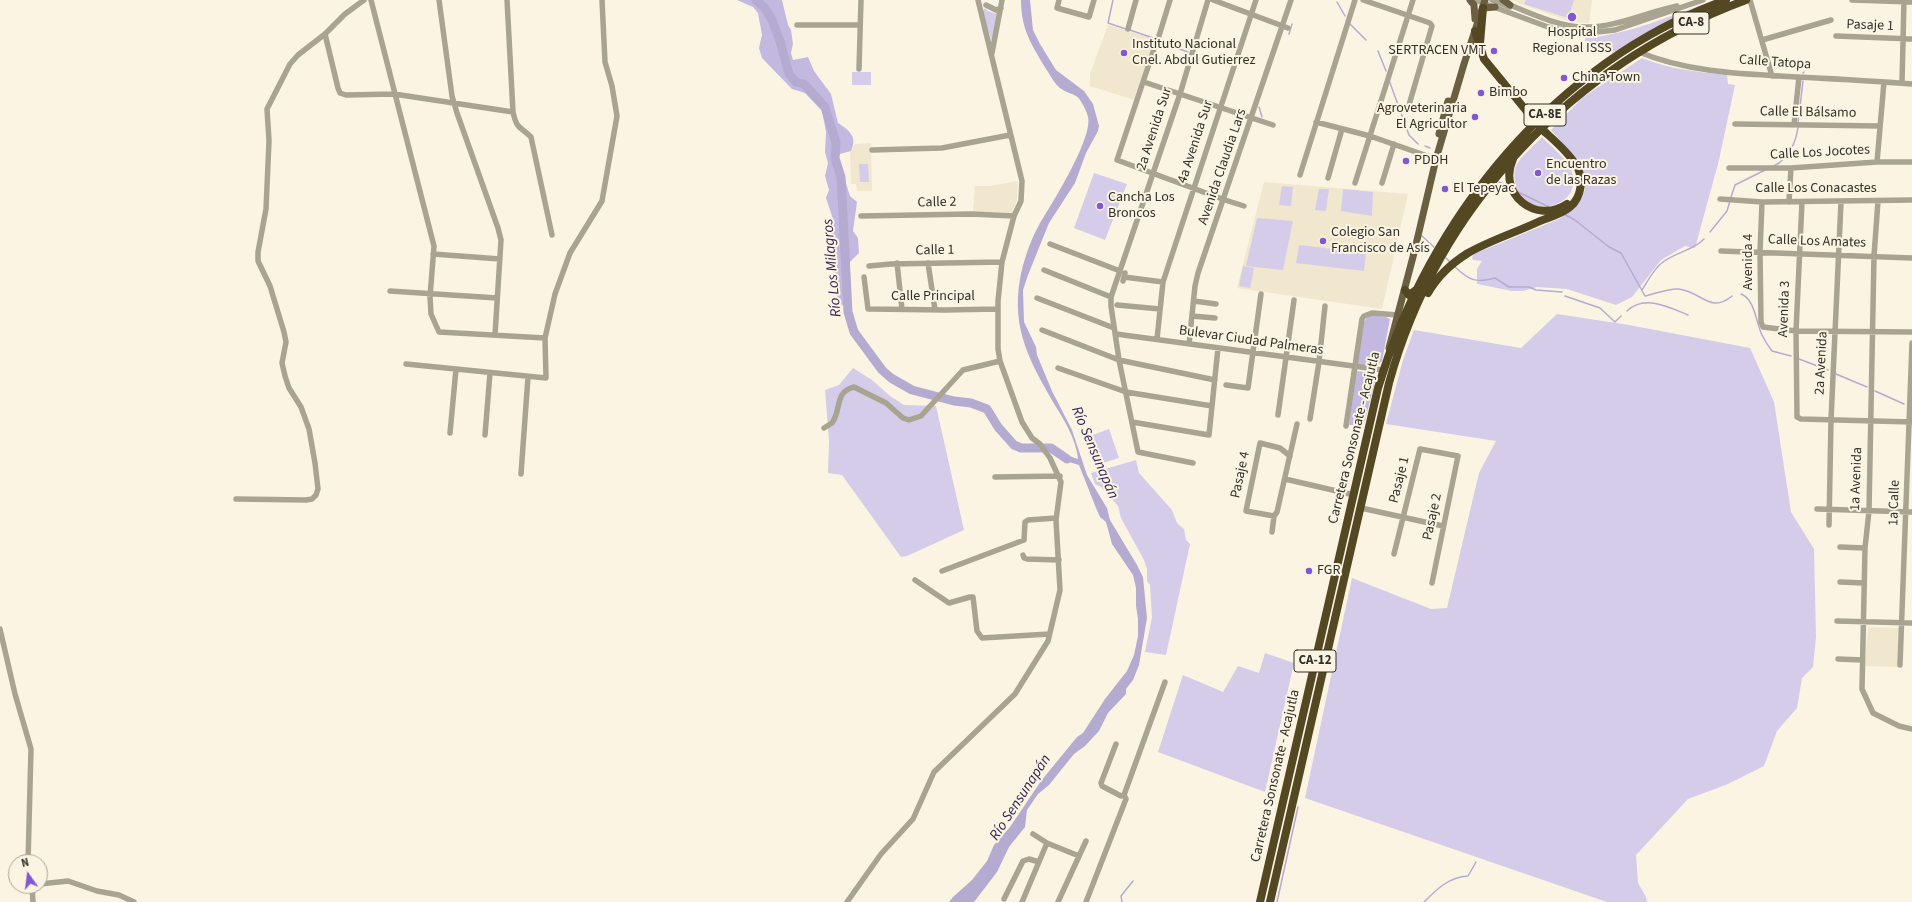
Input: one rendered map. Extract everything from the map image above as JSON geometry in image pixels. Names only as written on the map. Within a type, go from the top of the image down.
[{"type":"highway","name":"Carretera Sonsonate - Acajutla","points":[[1260,902],[1370,420],[1383,370],[1409,304],[1456,219],[1495,166],[1530,127],[1599,68],[1631,47],[1683,18],[1726,0]]},
{"type":"highway","name":"Carretera Sonsonate - Acajutla","points":[[1378,427],[1397,355],[1430,278],[1452,239],[1483,194],[1532,137],[1553,116],[1600,78],[1639,52],[1696,21],[1746,0]]},
{"type":"highway","points":[[1480,50],[1482,2]]},
{"type":"highway","points":[[1475,31],[1480,50],[1491,68],[1568,160],[1575,172],[1577,180],[1574,193],[1569,202],[1563,206],[1542,211],[1533,210],[1522,204],[1512,191],[1510,176],[1512,163],[1532,137]]},
{"type":"highway","points":[[1397,355],[1427,294],[1436,281],[1450,267],[1469,253],[1557,215],[1574,203],[1579,195],[1579,171],[1565,152],[1545,132]]},
{"type":"highway","points":[[1405,290],[1409,295],[1413,294],[1418,288]]},
{"type":"highway","name":"CA-12","points":[[1270,902],[1361,508],[1378,427]]},
{"type":"main road","points":[[1470,0],[1474,5],[1474,19]]},
{"type":"main road","points":[[1503,0],[1513,6]]},
{"type":"main road","points":[[1383,370],[1405,290],[1442,118],[1474,19],[1482,2]]},
{"type":"main road","points":[[1482,2],[1493,3]]},
{"type":"main road","points":[[1398,314],[1402,284],[1434,158],[1475,31],[1482,2]]},
{"type":"street","points":[[236,499],[306,500],[312,499],[316,495],[318,489],[315,463],[308,429],[301,407],[288,388],[282,363],[286,342],[284,332],[270,286],[258,261],[258,252],[266,209],[269,141],[267,108],[290,64],[298,54],[325,34],[345,14],[364,0]]},
{"type":"street","points":[[371,0],[434,246],[431,314],[439,332],[545,338]]},
{"type":"street","points":[[439,0],[454,103],[465,139],[498,228],[501,240],[495,335]]},
{"type":"street","points":[[507,0],[513,112],[515,122],[519,128],[531,137],[552,236]]},
{"type":"street","points":[[406,364],[546,378],[545,338],[555,294],[570,253],[602,201],[616,124],[617,116],[612,86],[605,62],[602,0]]},
{"type":"street","points":[[859,69],[861,0]]},
{"type":"street","points":[[847,902],[881,854],[913,819],[934,772],[1014,694],[1048,641],[1060,590],[1056,518],[1062,482],[1050,458],[1040,444],[1032,438],[1022,422],[1000,361],[998,309],[1002,262],[1014,216],[1020,201],[1022,181],[978,0]]},
{"type":"street","points":[[992,56],[1002,0]]},
{"type":"street","points":[[1059,0],[1057,8],[1089,17],[1094,0]]},
{"type":"street","points":[[1128,29],[1136,0]]},
{"type":"street","points":[[1170,0],[1117,160],[1244,206]]},
{"type":"street","name":"2a Avenida Sur","points":[[1193,463],[1138,452],[1119,360],[1111,297],[1123,276],[1208,0]]},
{"type":"street","points":[[1213,0],[1285,27]]},
{"type":"street","name":"4a Avenida Sur","points":[[1157,339],[1163,282],[1256,0]]},
{"type":"street","name":"Avenida Claudia Lars","points":[[1189,344],[1195,286],[1198,273],[1285,27],[1291,0]]},
{"type":"street","points":[[1300,175],[1355,0]]},
{"type":"street","points":[[1363,0],[1430,23],[1432,28],[1409,105]]},
{"type":"street","points":[[1355,183],[1413,0]]},
{"type":"street","points":[[1750,0],[1772,76]]},
{"type":"street","points":[[1852,0],[1912,2]]},
{"type":"street","points":[[1493,3],[1510,7],[1513,6],[1566,25],[1585,27],[1604,25],[1652,11],[1700,1]]},
{"type":"street","points":[[1493,3],[1548,27],[1574,33],[1588,34],[1633,24],[1700,1]]},
{"type":"street","points":[[1902,83],[1904,1]]},
{"type":"street","points":[[980,10],[985,3],[996,10],[1000,8]]},
{"type":"street","points":[[1762,40],[1831,20]]},
{"type":"street","points":[[798,25],[860,25]]},
{"type":"street","points":[[325,34],[340,93],[346,95],[394,94],[513,112]]},
{"type":"street","name":"Pasaje 1","points":[[1836,36],[1912,39]]},
{"type":"street","name":"Calle Tatopa","points":[[1639,52],[1666,61],[1718,71],[1772,76],[1912,84]]},
{"type":"street","points":[[1797,125],[1799,77]]},
{"type":"street","points":[[1144,82],[1273,125]]},
{"type":"street","points":[[1877,162],[1884,82]]},
{"type":"street","points":[[1316,122],[1370,136],[1434,158]]},
{"type":"street","name":"Calle El Bálsamo","points":[[1736,124],[1880,126]]},
{"type":"street","points":[[1328,178],[1342,129]]},
{"type":"street","points":[[872,150],[942,148],[1010,135]]},
{"type":"street","points":[[1382,183],[1394,144]]},
{"type":"street","name":"Calle Los Jocotes","points":[[1729,168],[1791,168],[1877,162],[1912,162]]},
{"type":"street","points":[[1788,202],[1791,168]]},
{"type":"street","name":"Calle Los Conacastes","points":[[1720,199],[1731,201],[1762,202],[1912,200]]},
{"type":"street","name":"1a Avenida","points":[[1878,201],[1874,256],[1871,421],[1864,583],[1862,689],[1873,713],[1899,726],[1912,729]]},
{"type":"street","name":"Avenida 4","points":[[1762,202],[1760,252],[1761,322],[1763,327],[1768,329],[1796,331]]},
{"type":"street","name":"Avenida 3","points":[[1802,202],[1796,331],[1797,417],[1801,419],[1831,420]]},
{"type":"street","name":"2a Avenida","points":[[1829,524],[1831,420],[1841,202]]},
{"type":"street","name":"Calle 2","points":[[861,216],[971,214],[1014,216]]},
{"type":"street","points":[[1050,244],[1123,276],[1163,282]]},
{"type":"street","name":"Calle Los Amates","points":[[1720,251],[1912,258]]},
{"type":"street","points":[[433,254],[500,259]]},
{"type":"street","name":"Calle 1","points":[[869,266],[928,263],[1002,262]]},
{"type":"street","points":[[928,263],[935,310]]},
{"type":"street","points":[[897,264],[902,309]]},
{"type":"street","points":[[1044,270],[1111,297]]},
{"type":"street","name":"Calle Principal","points":[[864,277],[868,309],[998,309]]},
{"type":"street","points":[[390,291],[497,298]]},
{"type":"street","points":[[1226,385],[1248,388],[1261,294]]},
{"type":"street","points":[[1037,298],[1114,328]]},
{"type":"street","points":[[1278,415],[1294,300]]},
{"type":"street","points":[[1194,301],[1216,304]]},
{"type":"street","points":[[1118,304],[1160,309]]},
{"type":"street","points":[[1310,419],[1319,362],[1325,306]]},
{"type":"street","points":[[1346,426],[1362,319],[1364,316],[1372,314],[1398,314]]},
{"type":"street","points":[[1192,316],[1215,318]]},
{"type":"street","points":[[1042,330],[1119,360],[1215,380]]},
{"type":"street","points":[[1796,331],[1912,332]]},
{"type":"street","name":"Bulevar Ciudad Palmeras","points":[[1116,334],[1383,370]]},
{"type":"street","name":"1a Calle","points":[[1900,665],[1910,512],[1912,343]]},
{"type":"street","points":[[1132,422],[1209,435],[1218,348]]},
{"type":"street","points":[[824,428],[829,426],[835,419],[840,396],[843,391],[854,386],[886,403],[903,418],[908,420],[921,416],[963,370],[1000,361]]},
{"type":"street","points":[[1058,368],[1126,392],[1212,406]]},
{"type":"street","points":[[450,433],[456,370]]},
{"type":"street","points":[[485,435],[490,373]]},
{"type":"street","points":[[521,474],[528,377]]},
{"type":"street","points":[[1831,420],[1911,422]]},
{"type":"street","points":[[1272,532],[1274,516],[1277,512],[1297,424]]},
{"type":"street","name":"Pasaje 4","points":[[1274,516],[1246,511],[1260,443],[1280,448],[1290,456]]},
{"type":"street","name":"Pasaje 1","points":[[1394,554],[1420,449],[1458,456]]},
{"type":"street","name":"Pasaje 2","points":[[1432,583],[1458,456]]},
{"type":"street","points":[[995,477],[1060,476]]},
{"type":"street","points":[[1285,479],[1354,495]]},
{"type":"street","points":[[1361,508],[1443,526]]},
{"type":"street","points":[[1817,509],[1910,512]]},
{"type":"street","points":[[942,571],[1024,540],[1025,522],[1028,520],[1056,518]]},
{"type":"street","points":[[1840,547],[1866,548]]},
{"type":"street","points":[[1023,555],[1024,558],[1027,559],[1059,560]]},
{"type":"street","points":[[916,580],[949,603],[970,597],[973,598],[977,631],[982,638],[1049,634]]},
{"type":"street","points":[[1840,582],[1864,583]]},
{"type":"street","points":[[1837,621],[1912,623]]},
{"type":"street","points":[[0,630],[15,694],[31,749],[28,854]]},
{"type":"street","points":[[1838,659],[1862,660]]},
{"type":"street","points":[[1086,902],[1126,799],[1124,795],[1165,682]]},
{"type":"street","points":[[1116,744],[1101,783],[1102,786],[1121,796],[1124,795]]},
{"type":"street","points":[[1033,834],[1047,843],[1079,856]]},
{"type":"street","points":[[1058,902],[1086,841]]},
{"type":"street","points":[[1022,902],[1047,843]]},
{"type":"street","points":[[1004,899],[1023,860],[1029,859],[1039,862]]},
{"type":"street","points":[[48,883],[68,881],[97,891],[119,894],[134,902]]},
{"type":"shaded area","points":[[737,0],[782,0],[788,25],[791,30],[793,44],[791,53],[793,60],[808,57],[814,71],[831,94],[838,123],[849,131],[853,138],[853,146],[851,151],[840,154],[838,158],[850,196],[857,202],[853,231],[858,238],[859,253],[849,263],[850,300],[843,306],[837,294],[836,276],[827,256],[828,237],[833,219],[826,198],[829,190],[825,176],[828,163],[825,152],[826,132],[822,111],[805,93],[792,89],[762,58],[759,48],[762,35],[758,13],[753,7]]},
{"type":"shaded area","points":[[1021,0],[1030,0],[1033,30],[1040,44],[1056,70],[1084,91],[1093,104],[1099,126],[1098,131],[1086,153],[1075,183],[1049,223],[1028,275],[1023,290],[1024,322],[1036,347],[1037,355],[1052,391],[1072,430],[1087,475],[1107,508],[1110,520],[1143,577],[1147,618],[1139,665],[1133,680],[1126,689],[1126,694],[1108,713],[1099,731],[1085,746],[1074,754],[1049,785],[1038,794],[1027,810],[1025,827],[1009,847],[997,872],[974,902],[949,902],[972,880],[987,861],[994,845],[1010,827],[1041,781],[1077,737],[1083,733],[1105,699],[1127,671],[1134,655],[1138,636],[1136,588],[1133,575],[1112,544],[1106,522],[1100,517],[1079,465],[1062,460],[1057,452],[1078,459],[1070,432],[1031,361],[1021,331],[1018,314],[1018,297],[1020,279],[1025,259],[1039,225],[1078,156],[1088,127],[1088,117],[1080,100],[1076,96],[1064,91],[1054,82],[1036,52],[1025,29]]},
{"type":"shaded area","name":"Hospital Regional ISSS","points":[[1510,0],[1592,0],[1589,23],[1571,22]]},
{"type":"shaded area","points":[[1526,0],[1574,0],[1568,18],[1524,4]]},
{"type":"shaded area","points":[[1701,6],[1612,53],[1585,41],[1585,38],[1614,34],[1629,30]]},
{"type":"shaded area","points":[[985,8],[988,11],[997,14],[992,42],[982,12]]},
{"type":"shaded area","name":"Instituto Nacional Cnel. Abdul Gutierrez","points":[[1108,25],[1155,39],[1134,100],[1090,86],[1090,74]]},
{"type":"shaded area","points":[[1642,58],[1673,67],[1727,75],[1728,84],[1735,85],[1719,160],[1695,248],[1685,246],[1661,260],[1632,297],[1616,305],[1567,289],[1537,287],[1523,291],[1512,291],[1477,284],[1477,269],[1482,261],[1473,260],[1472,258],[1474,254],[1559,219],[1574,208],[1582,197],[1585,186],[1584,175],[1570,152],[1551,130],[1582,98]]},
{"type":"shaded area","points":[[852,72],[871,72],[871,85],[852,85]]},
{"type":"shaded area","points":[[1542,137],[1567,162],[1572,172],[1573,185],[1569,195],[1561,202],[1550,206],[1539,206],[1528,203],[1520,195],[1514,175],[1519,160]]},
{"type":"shaded area","points":[[871,143],[872,191],[857,191],[856,184],[851,184],[850,153],[855,144]]},
{"type":"shaded area","points":[[859,164],[868,164],[869,182],[860,182]]},
{"type":"shaded area","name":"Cancha Los Broncos","points":[[1094,173],[1127,184],[1105,240],[1074,228]]},
{"type":"shaded area","points":[[1018,181],[1017,200],[1012,213],[973,212],[975,186],[989,186]]},
{"type":"shaded area","name":"Colegio San Francisco de Asís","points":[[1264,182],[1408,194],[1382,309],[1237,288]]},
{"type":"shaded area","points":[[1282,186],[1293,187],[1291,206],[1279,205]]},
{"type":"shaded area","points":[[1319,189],[1329,189],[1326,211],[1315,210]]},
{"type":"shaded area","points":[[1343,189],[1373,192],[1372,216],[1341,211]]},
{"type":"shaded area","points":[[1257,218],[1293,221],[1283,270],[1246,266]]},
{"type":"shaded area","points":[[1299,245],[1366,253],[1364,271],[1296,263]]},
{"type":"shaded area","points":[[1243,266],[1254,268],[1250,288],[1239,286]]},
{"type":"shaded area","points":[[1557,314],[1629,325],[1750,348],[1774,402],[1791,512],[1814,549],[1816,637],[1813,667],[1802,678],[1797,708],[1777,731],[1764,766],[1728,784],[1688,799],[1636,855],[1638,883],[1646,897],[1647,902],[1607,902],[1305,798],[1352,578],[1431,609],[1447,608],[1479,473],[1496,441],[1386,424],[1403,360],[1414,330],[1521,348]]},
{"type":"shaded area","points":[[1374,315],[1390,319],[1382,361],[1376,367],[1356,366],[1364,322],[1367,317]]},
{"type":"shaded area","points":[[853,368],[872,380],[890,396],[904,405],[936,406],[964,530],[907,556],[901,557],[842,475],[828,473],[829,441],[825,390],[839,385]]},
{"type":"shaded area","points":[[1356,371],[1372,373],[1376,377],[1365,421],[1360,425],[1349,425]]},
{"type":"shaded area","points":[[1109,429],[1119,458],[1100,464],[1090,436]]},
{"type":"shaded area","points":[[1136,460],[1139,473],[1172,510],[1177,523],[1184,529],[1186,540],[1190,544],[1166,655],[1145,652],[1152,617],[1150,585],[1147,581],[1147,569],[1144,560],[1121,518],[1118,506],[1101,487],[1095,484],[1091,473]]},
{"type":"shaded area","points":[[1868,627],[1899,628],[1898,667],[1865,666]]},
{"type":"shaded area","points":[[1265,653],[1294,663],[1265,792],[1158,752],[1183,675],[1223,692],[1238,666],[1259,673]]},
{"type":"waterway","name":"Río Los Milagros","points":[[756,0],[765,8],[772,20],[780,41],[789,74],[796,82],[804,84],[825,107],[836,143],[835,158],[841,177],[848,312],[854,332],[882,370],[891,378],[912,390],[954,401],[971,403],[987,409],[998,427],[1014,445],[1021,448],[1051,448],[1067,459]]},
{"type":"waterway","points":[[1113,0],[1108,23],[1126,29]]},
{"type":"waterway","points":[[1337,2],[1345,16]]},
{"type":"waterway","points":[[1349,23],[1366,40]]},
{"type":"waterway","points":[[1289,34],[1292,24]]},
{"type":"waterway","points":[[1130,30],[1156,39]]},
{"type":"waterway","points":[[1159,42],[1188,52]]},
{"type":"waterway","points":[[1378,51],[1386,71]]},
{"type":"waterway","points":[[1389,80],[1409,135],[1418,144]]},
{"type":"waterway","points":[[1798,123],[1803,81]]},
{"type":"waterway","points":[[1259,107],[1262,117]]},
{"type":"waterway","points":[[1774,166],[1787,155],[1793,145],[1798,127]]},
{"type":"waterway","points":[[1425,146],[1430,148]]},
{"type":"waterway","points":[[1731,197],[1735,185],[1765,170]]},
{"type":"waterway","points":[[1499,182],[1508,186]]},
{"type":"waterway","points":[[1516,191],[1549,207]]},
{"type":"waterway","points":[[1710,232],[1727,211],[1730,201]]},
{"type":"waterway","points":[[1564,214],[1575,220],[1609,247],[1621,253],[1645,296],[1675,289],[1687,291],[1706,300],[1718,303],[1732,296]]},
{"type":"waterway","points":[[1422,236],[1434,247]]},
{"type":"waterway","points":[[1642,290],[1654,271],[1660,265],[1673,256],[1695,246],[1704,239]]},
{"type":"waterway","points":[[1446,258],[1450,262]]},
{"type":"waterway","points":[[1455,267],[1474,280],[1495,278],[1509,287],[1529,287],[1536,290],[1562,292]]},
{"type":"waterway","points":[[1741,294],[1746,297],[1752,306],[1762,335],[1772,351],[1791,356]]},
{"type":"waterway","points":[[1565,296],[1600,308],[1615,322],[1621,316]]},
{"type":"waterway","points":[[1627,311],[1641,303],[1649,303],[1665,306],[1688,315]]},
{"type":"waterway","points":[[1799,359],[1828,370]]},
{"type":"waterway","points":[[1836,374],[1867,387]]},
{"type":"waterway","points":[[1875,391],[1904,404]]},
{"type":"waterway","points":[[1277,902],[1298,807]]},
{"type":"waterway","points":[[1424,902],[1449,881],[1468,876],[1476,862]]},
{"type":"waterway","points":[[1122,902],[1121,896],[1133,881]]},
{"type":"place","name":"Hospital Regional ISSS","points":[[1572,17]]},
{"type":"place","name":"SERTRACEN VMT","points":[[1494,51]]},
{"type":"place","name":"Instituto Nacional Cnel. Abdul Gutierrez","points":[[1124,53]]},
{"type":"place","name":"China Town","points":[[1564,78]]},
{"type":"place","name":"Bimbo","points":[[1481,93]]},
{"type":"place","name":"Agroveterinaria El Agricultor","points":[[1475,117]]},
{"type":"place","name":"PDDH","points":[[1406,161]]},
{"type":"place","name":"Encuentro de las Razas","points":[[1538,173]]},
{"type":"place","name":"El Tepeyac","points":[[1445,189]]},
{"type":"place","name":"Cancha Los Broncos","points":[[1100,206]]},
{"type":"place","name":"Colegio San Francisco de Asís","points":[[1323,241]]},
{"type":"place","name":"FGR","points":[[1309,571]]},
{"type":"water label","name":"Río Sensunapán","points":[[1094,453]]},
{"type":"water label","name":"Río Sensunapán","points":[[1021,798]]}]
